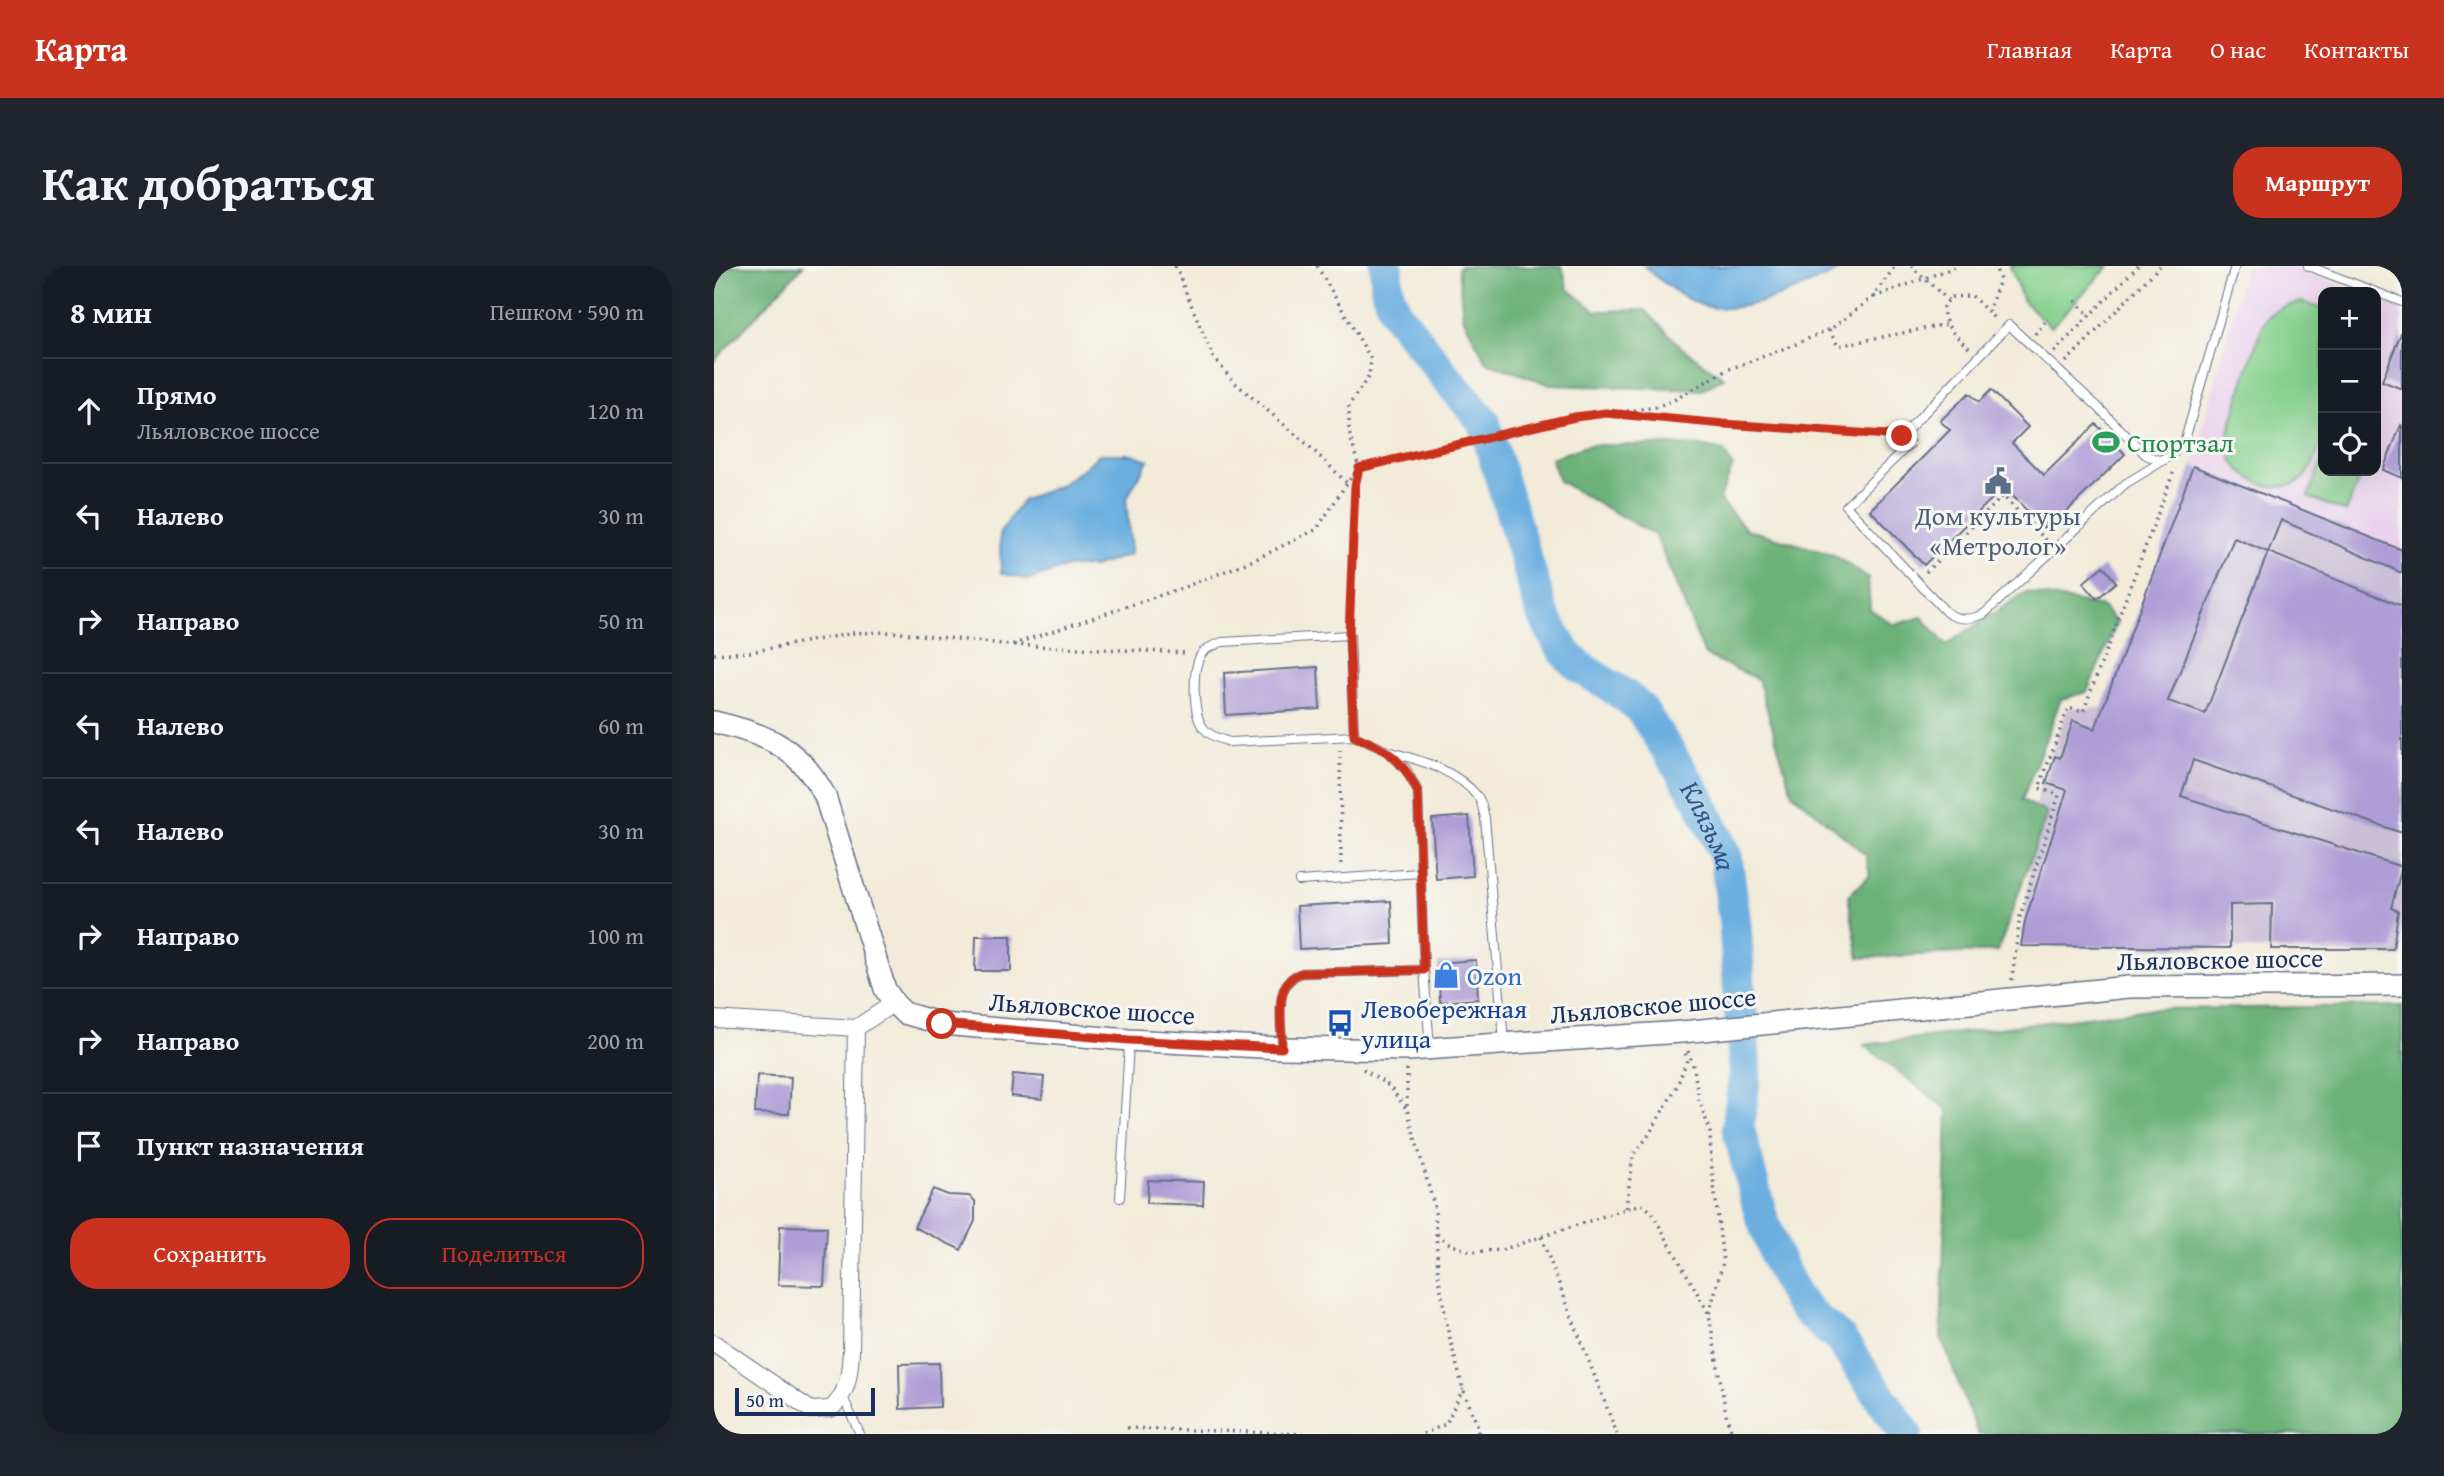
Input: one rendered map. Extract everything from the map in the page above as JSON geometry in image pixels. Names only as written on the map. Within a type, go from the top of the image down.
[{"type":"street","points":[[714,722],[771,740],[801,760],[814,776],[825,796],[886,989],[894,1003],[856,1028],[714,1019]]},
{"type":"street","name":"Льяловское шоссе","points":[[894,1003],[904,1013],[942,1024],[1129,1040],[1282,1048],[1408,1050],[1682,1032],[2129,986],[2402,985]]},
{"type":"street","points":[[714,1343],[811,1410],[831,1409],[843,1397],[849,1376],[851,1352],[856,1028]]},
{"type":"lane","points":[[2169,457],[2158,460],[2146,455],[2008,325],[1902,436],[1910,444],[1846,506],[1954,618],[1974,618],[1983,614],[2125,484],[2169,457],[2184,443],[2235,266]]},
{"type":"lane","points":[[2308,266],[2402,302]]},
{"type":"lane","points":[[1354,736],[1349,635],[1222,642],[1201,654],[1194,675],[1197,710],[1202,726],[1213,736],[1230,742],[1354,736],[1387,751],[1437,766],[1463,783],[1479,798],[1485,818],[1504,1045]]},
{"type":"lane","points":[[1387,751],[1406,769],[1418,792],[1424,970],[1430,1049]]},
{"type":"lane","points":[[1299,881],[1420,873]]},
{"type":"lane","points":[[1282,1048],[1281,1000],[1292,976],[1302,973],[1424,970]]},
{"type":"lane","points":[[1120,1198],[1129,1040]]},
{"type":"lane","points":[[843,1397],[860,1434]]},
{"type":"path","points":[[1175,266],[1213,358],[1234,382],[1308,445],[1347,483]]},
{"type":"path","points":[[1317,266],[1371,359],[1369,376],[1349,405],[1349,432],[1359,468],[1355,486],[1349,635]]},
{"type":"path","points":[[1873,297],[1895,266]]},
{"type":"path","points":[[1911,266],[1948,300]]},
{"type":"path","points":[[1012,645],[1131,606],[1256,559],[1318,529],[1359,468],[1575,417],[1665,404],[1727,370],[1829,330],[1873,297],[1958,266]]},
{"type":"path","points":[[1988,312],[2000,280],[1996,266]]},
{"type":"path","points":[[2047,360],[2138,266]]},
{"type":"path","points":[[2057,370],[2160,266]]},
{"type":"path","points":[[1978,356],[1949,330],[1943,307],[1948,300],[1959,295],[1972,296],[2005,328]]},
{"type":"path","points":[[2075,301],[2090,316]]},
{"type":"path","points":[[1829,330],[1838,346],[1947,324]]},
{"type":"path","points":[[1606,413],[1902,436]]},
{"type":"path","points":[[2010,999],[2020,916],[2059,795],[2039,788],[2068,708],[2083,712],[2184,443]]},
{"type":"path","points":[[1917,581],[2003,496],[2055,549]]},
{"type":"path","points":[[714,654],[750,652],[854,634],[892,632],[1012,645],[1201,654]]},
{"type":"path","points":[[1340,737],[1341,878]]},
{"type":"path","points":[[1626,1208],[1633,1155],[1647,1138],[1663,1110],[1687,1060],[1682,1032]]},
{"type":"path","points":[[1682,1032],[1694,1069],[1699,1101],[1710,1130],[1723,1262],[1709,1314]]},
{"type":"path","points":[[1348,1049],[1358,1066],[1389,1086],[1407,1109]]},
{"type":"path","points":[[1408,1050],[1407,1109],[1435,1209],[1438,1273],[1448,1331],[1478,1434]]},
{"type":"path","points":[[1437,1234],[1450,1244],[1471,1252],[1501,1250],[1641,1204],[1651,1211],[1709,1314],[1727,1419],[1733,1434]]},
{"type":"path","points":[[1541,1237],[1617,1434]]},
{"type":"path","points":[[1423,1434],[1446,1424],[1463,1389]]},
{"type":"path","points":[[1127,1428],[1307,1434]]},
{"type":"shaded area","points":[[2245,266],[2289,266],[2345,287],[2318,287],[2318,476],[2381,476],[2381,301],[2402,309],[2402,550],[2193,466]]},
{"type":"shaded area","points":[[2193,466],[2402,550],[2402,957],[2230,948],[2021,946],[2039,788],[2068,708],[2102,708]]},
{"type":"green space","points":[[714,266],[803,266],[714,361]]},
{"type":"green space","points":[[1562,266],[1568,289],[1596,311],[1645,310],[1682,348],[1724,378],[1702,390],[1551,385],[1486,362],[1463,317],[1458,268]]},
{"type":"green space","points":[[2010,266],[2109,266],[2051,327],[2023,301]]},
{"type":"green space","points":[[2302,302],[2318,307],[2318,452],[2313,465],[2303,478],[2289,485],[2270,486],[2253,480],[2239,469],[2232,459],[2228,438],[2265,321],[2277,310]]},
{"type":"green space","points":[[1589,445],[1694,445],[1723,451],[1733,466],[1719,499],[1746,529],[1834,555],[1868,578],[1870,609],[1894,625],[1922,617],[1946,645],[2026,592],[2103,607],[2117,623],[2087,692],[2061,699],[2022,800],[2047,813],[1998,951],[1859,958],[1848,896],[1870,875],[1866,855],[1792,793],[1758,679],[1705,655],[1656,536],[1559,481],[1551,458]]},
{"type":"green space","points":[[2318,470],[2318,476],[2360,476],[2346,512],[2308,497]]},
{"type":"green space","points":[[2402,1006],[2402,1434],[1978,1434],[1941,1337],[1948,1110],[1864,1045],[2149,1009]]},
{"type":"water","points":[[1644,266],[1842,266],[1836,272],[1770,299],[1718,308],[1687,298]]},
{"type":"water","points":[[1099,454],[1132,454],[1148,460],[1126,499],[1131,554],[1093,567],[1067,567],[1029,580],[1001,573],[1000,533],[1023,500],[1059,486]]},
{"type":"building","points":[[2402,333],[2402,389],[2382,381]]},
{"type":"building","name":"Дом культуры «Метролог»","points":[[1991,390],[2028,427],[2012,443],[2044,475],[2096,424],[2125,454],[2047,531],[2004,487],[1924,565],[1870,510],[1950,430],[1940,421],[1969,393],[1979,402]]},
{"type":"building","points":[[2402,426],[2402,478],[2383,470]]},
{"type":"building","points":[[2193,466],[2402,550],[2402,573],[2281,520],[2268,552],[2402,606],[2402,833],[2193,760],[2181,796],[2402,867],[2391,908],[2398,911],[2393,949],[2271,949],[2272,904],[2230,905],[2230,948],[2021,946],[2025,921],[2067,790],[2046,783],[2055,756],[2060,758],[2073,721],[2095,729]],"holes":[[[2234,538],[2268,552],[2205,714],[2168,701]]]},
{"type":"building","points":[[2103,566],[2116,582],[2097,599],[2083,583]]},
{"type":"building","points":[[1318,667],[1320,709],[1226,715],[1224,673]]},
{"type":"building","points":[[1469,816],[1473,876],[1436,879],[1432,819]]},
{"type":"building","points":[[1391,901],[1393,944],[1299,949],[1297,906]]},
{"type":"building","points":[[976,936],[1011,936],[1011,971],[975,971]]},
{"type":"building","points":[[1476,960],[1478,999],[1440,1002],[1438,963]]},
{"type":"building","points":[[1013,1074],[1044,1077],[1042,1099],[1011,1096]]},
{"type":"building","points":[[757,1075],[791,1077],[789,1114],[755,1113]]},
{"type":"building","points":[[1148,1180],[1204,1182],[1203,1205],[1147,1203]]},
{"type":"building","points":[[933,1189],[948,1195],[969,1196],[975,1201],[975,1221],[961,1250],[914,1227]]},
{"type":"building","points":[[780,1226],[827,1227],[824,1286],[778,1285]]},
{"type":"building","points":[[939,1363],[940,1407],[900,1409],[899,1364]]},
{"type":"waterway","name":"Клязьма","points":[[1386,266],[1387,289],[1395,312],[1484,422],[1542,612],[1556,637],[1572,660],[1641,709],[1699,799],[1726,857],[1735,924],[1745,1074],[1738,1127],[1760,1212],[1777,1259],[1797,1299],[1810,1314],[1840,1339],[1906,1434]]},
{"type":"place","name":"Спортзал","points":[[2106,442]]},
{"type":"place","name":"Дом культуры «Метролог»","points":[[1998,481]]},
{"type":"place","name":"Ozon","points":[[1446,975]]},
{"type":"place","name":"Левобережная улица","points":[[1340,1023]]},
{"type":"route","points":[[942,1024],[1129,1040],[1282,1048],[1281,1000],[1292,976],[1302,973],[1424,970],[1418,792],[1406,769],[1387,751],[1354,736],[1349,635],[1355,486],[1359,468],[1575,417],[1606,413],[1902,436]]}]
